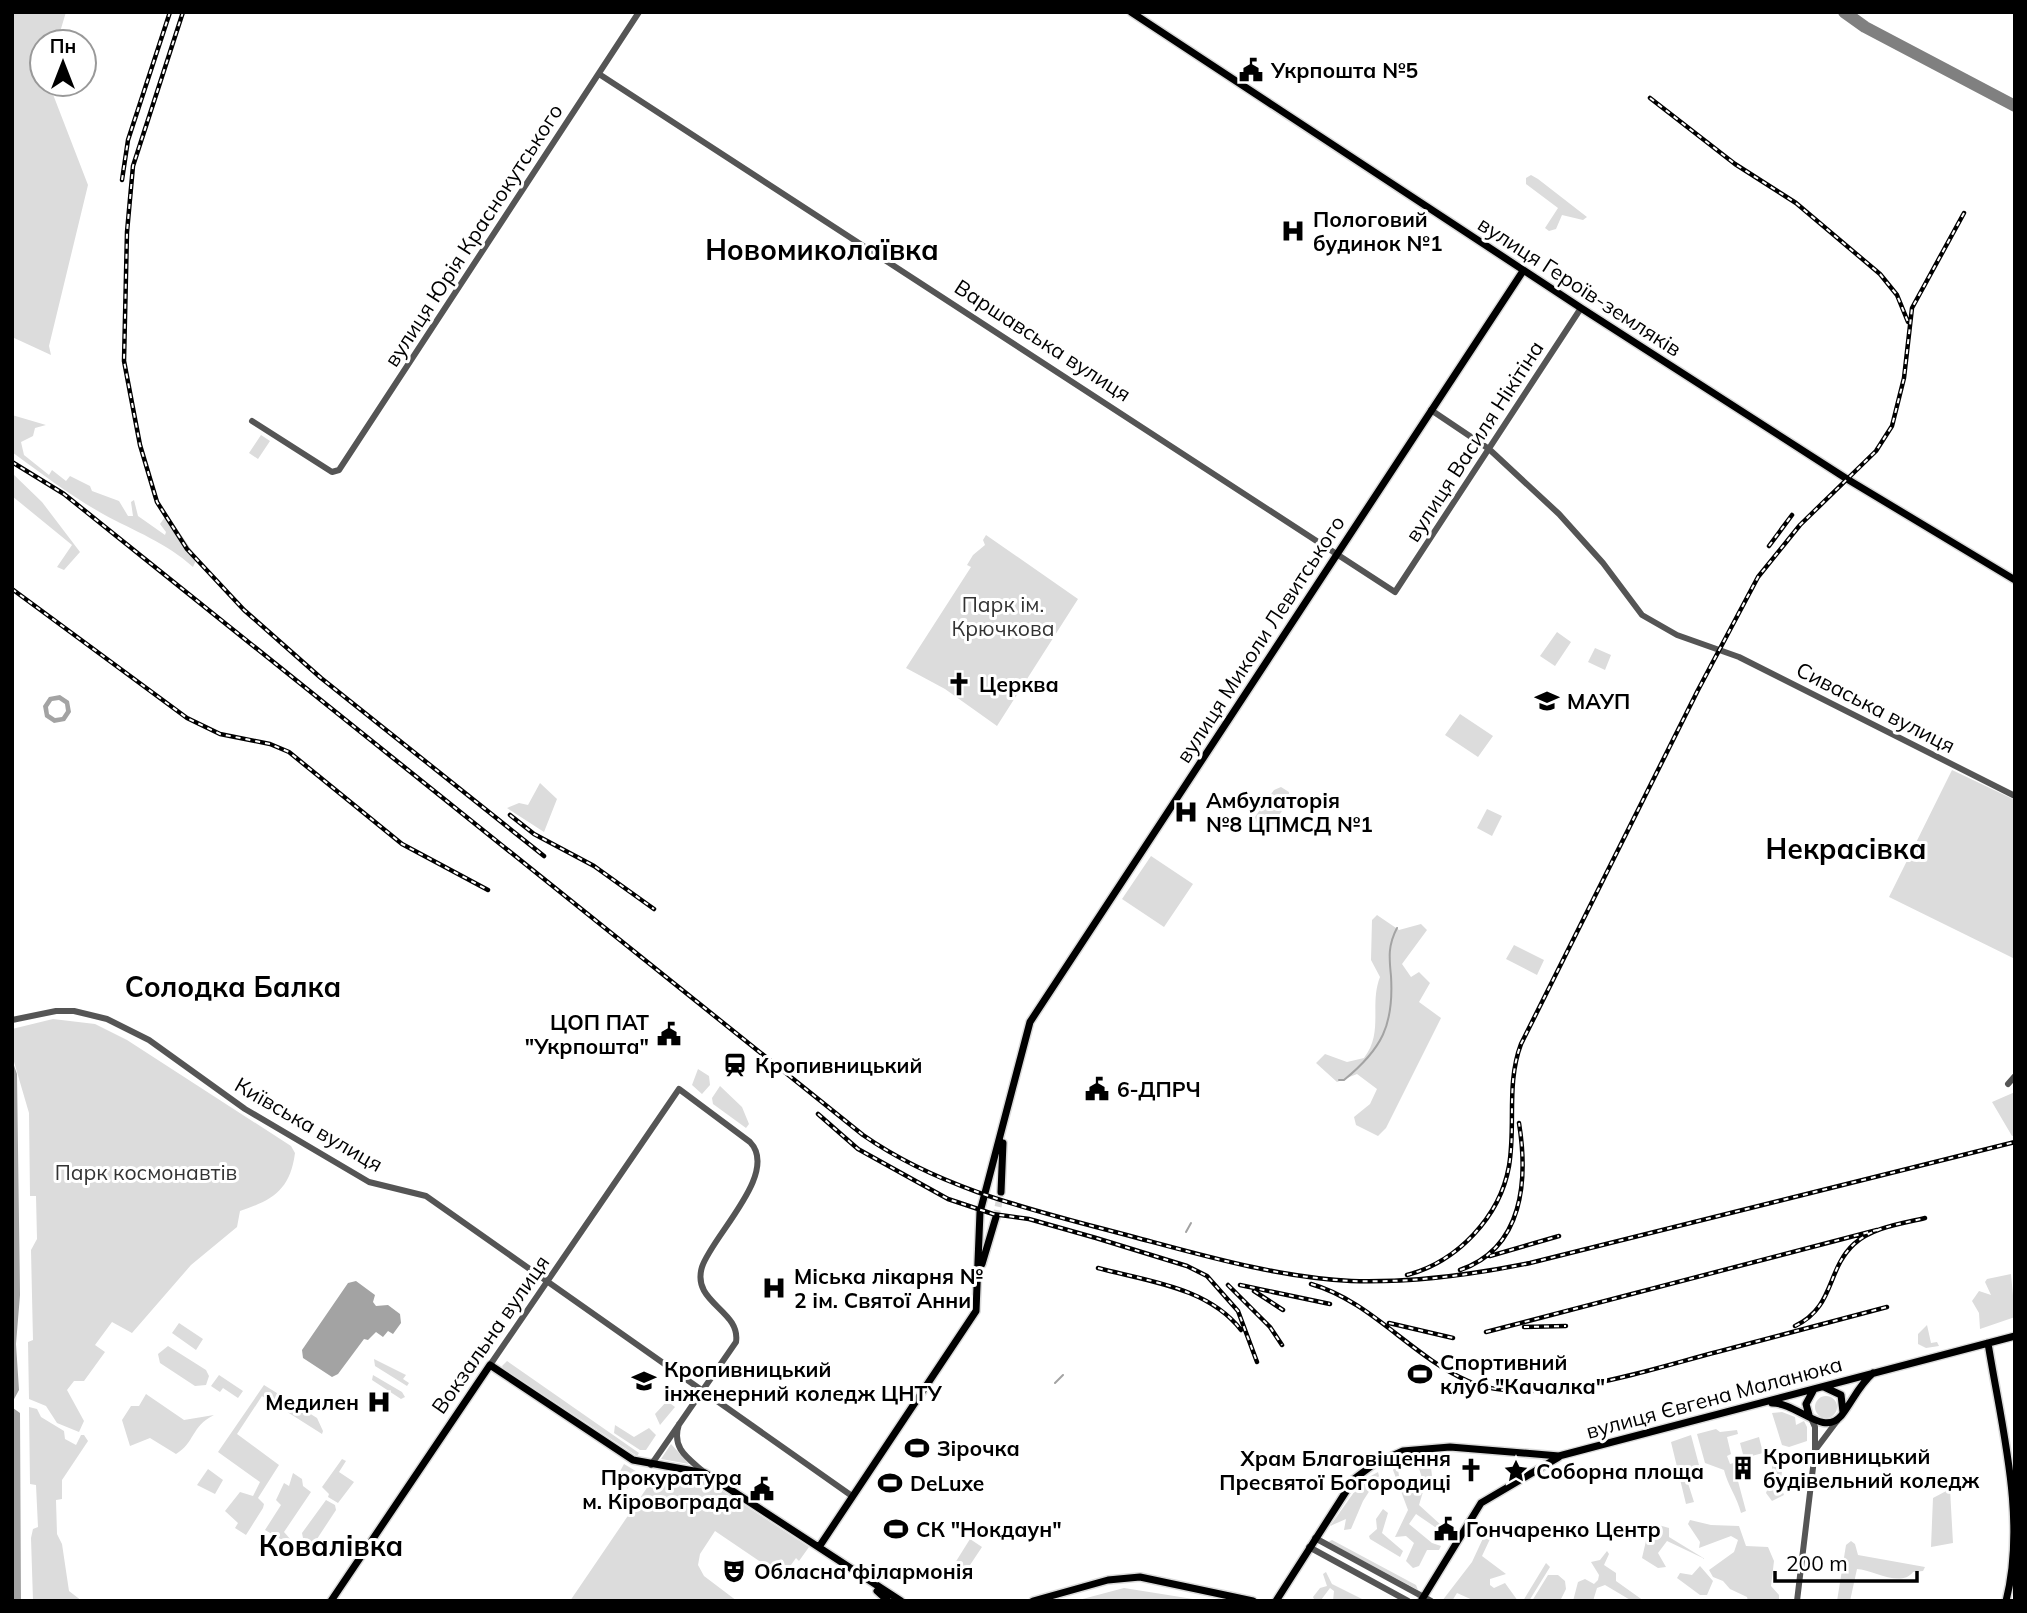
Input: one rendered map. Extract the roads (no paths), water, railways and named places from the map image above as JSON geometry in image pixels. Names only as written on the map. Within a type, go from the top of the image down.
[{"type":"main road","name":"вулиця Героїв-земляків","points":[[1131,12],[1523,271],[1856,484],[2015,580]]},
{"type":"main road","name":"вулиця Миколи Левитського","points":[[1003,1132],[1028,1027],[1523,271]]},
{"type":"main road","points":[[1000,1192],[1003,1132]]},
{"type":"main road","points":[[818,1547],[974,1316],[980,1212],[1003,1132]]},
{"type":"main road","points":[[978,1275],[996,1217]]},
{"type":"main road","name":"вулиця Євгена Маланюка","points":[[1559,1456],[1766,1403],[1877,1370],[2015,1336]]},
{"type":"main road","points":[[1988,1343],[2013,1510],[2014,1568],[2006,1601]]},
{"type":"main road","points":[[490,1365],[633,1460],[705,1473],[901,1601]]},
{"type":"main road","name":"Вокзальна вулиця","points":[[331,1601],[490,1365]]},
{"type":"main road","points":[[1766,1403],[1789,1405],[1824,1424],[1840,1417],[1861,1385],[1877,1370]]},
{"type":"main road","points":[[1811,1418],[1807,1400],[1820,1387],[1831,1388],[1841,1395],[1844,1406],[1840,1417]]},
{"type":"main road","points":[[1276,1601],[1354,1479],[1374,1464],[1403,1451],[1450,1447],[1559,1456]]},
{"type":"main road","points":[[1422,1599],[1483,1501],[1559,1456]]},
{"type":"main road","points":[[1033,1601],[1108,1580],[1140,1577],[1253,1601]]},
{"type":"main road","points":[[866,1580],[888,1601]]},
{"type":"street","name":"вулиця Юрія Краснокутського","points":[[252,421],[332,472],[339,470],[639,12]]},
{"type":"street","name":"Варшавська вулиця","points":[[599,74],[1395,592]]},
{"type":"street","name":"вулиця Василя Нікітіна","points":[[1395,592],[1581,308]]},
{"type":"street","name":"Сиваська вулиця","points":[[1431,410],[1489,449],[1559,514],[1603,563],[1642,615],[1677,635],[1720,650],[2015,796]]},
{"type":"street","name":"Київська вулиця","points":[[12,1020],[39,1013],[74,1011],[120,1024],[149,1041],[244,1109],[369,1182],[426,1196],[852,1496]]},
{"type":"street","points":[[2008,1084],[2015,1076]]},
{"type":"street","name":"Вокзальна вулиця","points":[[490,1365],[679,1089],[750,1142],[758,1162],[755,1180],[714,1243],[700,1274],[704,1294],[732,1323],[736,1339],[702,1389]]},
{"type":"street","points":[[651,1465],[702,1389]]},
{"type":"street","points":[[1815,1451],[1840,1417]]},
{"type":"street","points":[[682,1418],[676,1435],[679,1451],[705,1473]]},
{"type":"street","points":[[1797,1601],[1815,1451],[1815,1427],[1811,1418]]},
{"type":"street","points":[[1315,1538],[1422,1599],[1432,1601]]},
{"type":"street","points":[[1309,1547],[1408,1601]]},
{"type":"waterway","points":[[1339,1080],[1344,1080],[1368,1058],[1383,1035],[1390,1009],[1390,951],[1397,928]]},
{"type":"waterway","points":[[1186,1232],[1191,1223]]},
{"type":"waterway","points":[[1055,1383],[1063,1375]]},
{"type":"tunnel","points":[[996,1217],[1001,1192]]},
{"type":"railway","points":[[122,180],[128,140],[170,12]]},
{"type":"railway","points":[[183,12],[133,166],[127,232],[124,361],[140,445],[157,502],[187,549],[244,610],[321,678],[544,856]]},
{"type":"railway","points":[[1650,98],[1735,164],[1796,203],[1880,274],[1897,295],[1908,322]]},
{"type":"railway","points":[[1407,1275],[1443,1260],[1459,1248],[1473,1235],[1496,1203],[1509,1166],[1512,1089],[1521,1044],[1698,690],[1758,577],[1800,525],[1876,451],[1892,426],[1904,378],[1912,308],[1964,213]]},
{"type":"railway","points":[[12,462],[64,494],[863,1135],[926,1171],[994,1198],[1241,1265],[1323,1279],[1396,1281],[1464,1274],[1530,1263],[2015,1142]]},
{"type":"railway","points":[[1769,546],[1792,515]]},
{"type":"railway","points":[[12,589],[187,718],[220,734],[270,744],[289,752],[402,844],[488,890]]},
{"type":"railway","points":[[510,815],[534,834],[594,866],[654,909]]},
{"type":"railway","points":[[818,1114],[858,1149],[948,1199],[993,1214],[1029,1219],[1096,1238],[1187,1266],[1207,1276],[1238,1311],[1257,1362]]},
{"type":"railway","points":[[1460,1270],[1481,1260],[1497,1246],[1509,1229],[1521,1188],[1523,1166],[1519,1123]]},
{"type":"railway","points":[[1795,1326],[1817,1309],[1845,1254],[1854,1244],[1878,1230],[1925,1218]]},
{"type":"railway","points":[[1486,1332],[1877,1230]]},
{"type":"railway","points":[[1490,1256],[1559,1236]]},
{"type":"railway","points":[[1098,1268],[1156,1282],[1194,1295],[1211,1304],[1241,1330]]},
{"type":"railway","points":[[1311,1284],[1353,1303],[1428,1358],[1468,1381],[1495,1389],[1525,1391],[1592,1384],[1887,1307]]},
{"type":"railway","points":[[1228,1285],[1270,1327],[1282,1345]]},
{"type":"railway","points":[[1240,1285],[1330,1304]]},
{"type":"railway","points":[[1254,1291],[1283,1310]]},
{"type":"railway","points":[[1389,1323],[1453,1338]]},
{"type":"railway","points":[[1524,1327],[1566,1326]]},
{"type":"place","name":"Укрпошта №5","points":[[1251,70]]},
{"type":"place","name":"Пологовий будинок №1","points":[[1293,231]]},
{"type":"place","name":"Церква","points":[[959,684]]},
{"type":"place","name":"МАУП","points":[[1547,701]]},
{"type":"place","name":"Амбулаторія №8 ЦПМСД №1","points":[[1186,812]]},
{"type":"place","name":"ЦОП ПАТ \"Укрпошта\"","points":[[669,1034]]},
{"type":"place","name":"Кропивницький","points":[[735,1065]]},
{"type":"place","name":"6-ДПРЧ","points":[[1097,1089]]},
{"type":"place","name":"Міська лікарня № 2 ім. Святої Анни","points":[[774,1288]]},
{"type":"place","name":"Спортивний клуб \"Качалка\"","points":[[1420,1374]]},
{"type":"place","name":"Кропивницький інженерний коледж ЦНТУ","points":[[644,1381]]},
{"type":"place","name":"Медилен","points":[[379,1402]]},
{"type":"place","name":"Зірочка","points":[[917,1448]]},
{"type":"place","name":"Кропивницький будівельний коледж","points":[[1743,1468]]},
{"type":"place","name":"Храм Благовіщення Пресвятої Богородиці","points":[[1471,1470]]},
{"type":"place","name":"Соборна площа","points":[[1516,1471]]},
{"type":"place","name":"DeLuxe","points":[[890,1483]]},
{"type":"place","name":"Прокуратура м. Кіровограда","points":[[762,1489]]},
{"type":"place","name":"СК \"Нокдаун\"","points":[[896,1529]]},
{"type":"place","name":"Гончаренко Центр","points":[[1446,1529]]},
{"type":"place","name":"Обласна філармонія","points":[[734,1571]]},
{"type":"district","name":"Новомиколаївка","points":[[822,249]]},
{"type":"district","name":"Некрасівка","points":[[1846,848]]},
{"type":"district","name":"Солодка Балка","points":[[233,986]]},
{"type":"district","name":"Ковалівка","points":[[331,1545]]},
{"type":"park label","name":"Парк ім. Крючкова","points":[[1003,616]]},
{"type":"park label","name":"Парк космонавтів","points":[[146,1172]]}]
